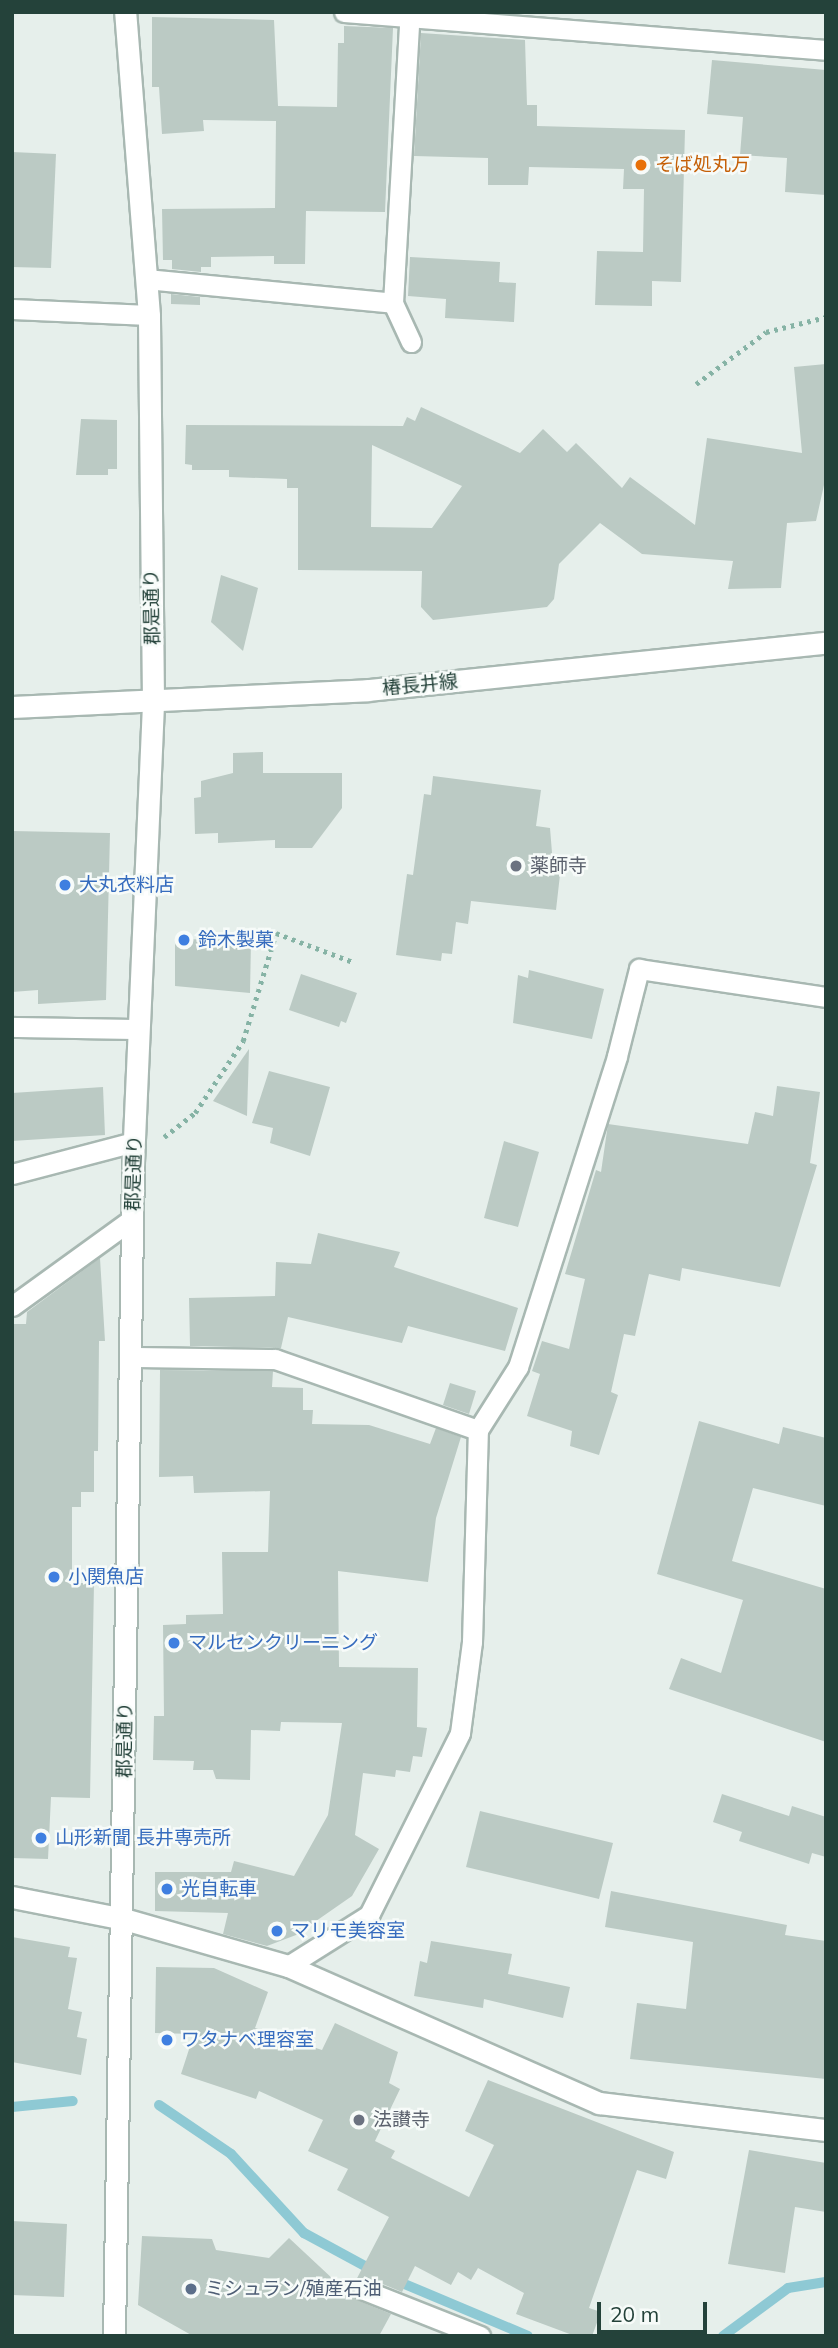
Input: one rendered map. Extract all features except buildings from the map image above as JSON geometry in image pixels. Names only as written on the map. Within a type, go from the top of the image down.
[{"type":"street","name":"郡是通り","points":[[114,2336],[124,1919],[132,1219],[153,701],[149,315],[125,12]]},
{"type":"street","name":"椿長井線","points":[[12,707],[368,690],[826,643]]},
{"type":"street","points":[[12,1897],[124,1919],[288,1966],[599,2103],[826,2130]]},
{"type":"lane","points":[[344,12],[410,15],[826,50]]},
{"type":"lane","points":[[410,15],[393,303],[411,342]]},
{"type":"lane","points":[[146,279],[393,303]]},
{"type":"lane","points":[[12,309],[149,315]]},
{"type":"lane","points":[[288,1966],[369,1914],[460,1733],[472,1642],[478,1430],[518,1367],[617,1056],[639,969],[826,997]]},
{"type":"lane","points":[[12,1027],[139,1029]]},
{"type":"lane","points":[[12,1174],[134,1152]]},
{"type":"lane","points":[[12,1306],[132,1219]]},
{"type":"lane","points":[[130,1357],[275,1359],[478,1430]]},
{"type":"lane","points":[[364,2290],[480,2336]]},
{"type":"path","points":[[696,384],[766,332],[826,317]]},
{"type":"path","points":[[134,1152],[195,1113],[243,1041],[276,933],[353,962]]},
{"type":"waterway","points":[[12,2107],[73,2101]]},
{"type":"waterway","points":[[159,2105],[231,2154],[304,2233],[374,2271]]},
{"type":"waterway","points":[[395,2280],[528,2336]]},
{"type":"waterway","points":[[723,2336],[788,2288],[826,2282]]},
{"type":"place","name":"そば処丸万","points":[[641,165]]},
{"type":"place","name":"薬師寺","points":[[516,866]]},
{"type":"place","name":"大丸衣料店","points":[[65,885]]},
{"type":"place","name":"鈴木製菓","points":[[184,940]]},
{"type":"place","name":"小関魚店","points":[[54,1577]]},
{"type":"place","name":"マルセンクリーニング","points":[[174,1643]]},
{"type":"place","name":"山形新聞 長井専売所","points":[[41,1838]]},
{"type":"place","name":"光自転車","points":[[167,1889]]},
{"type":"place","name":"マリモ美容室","points":[[277,1931]]},
{"type":"place","name":"ワタナベ理容室","points":[[167,2040]]},
{"type":"place","name":"法讃寺","points":[[359,2120]]},
{"type":"place","name":"ミシュラン/殖産石油","points":[[191,2289]]}]
